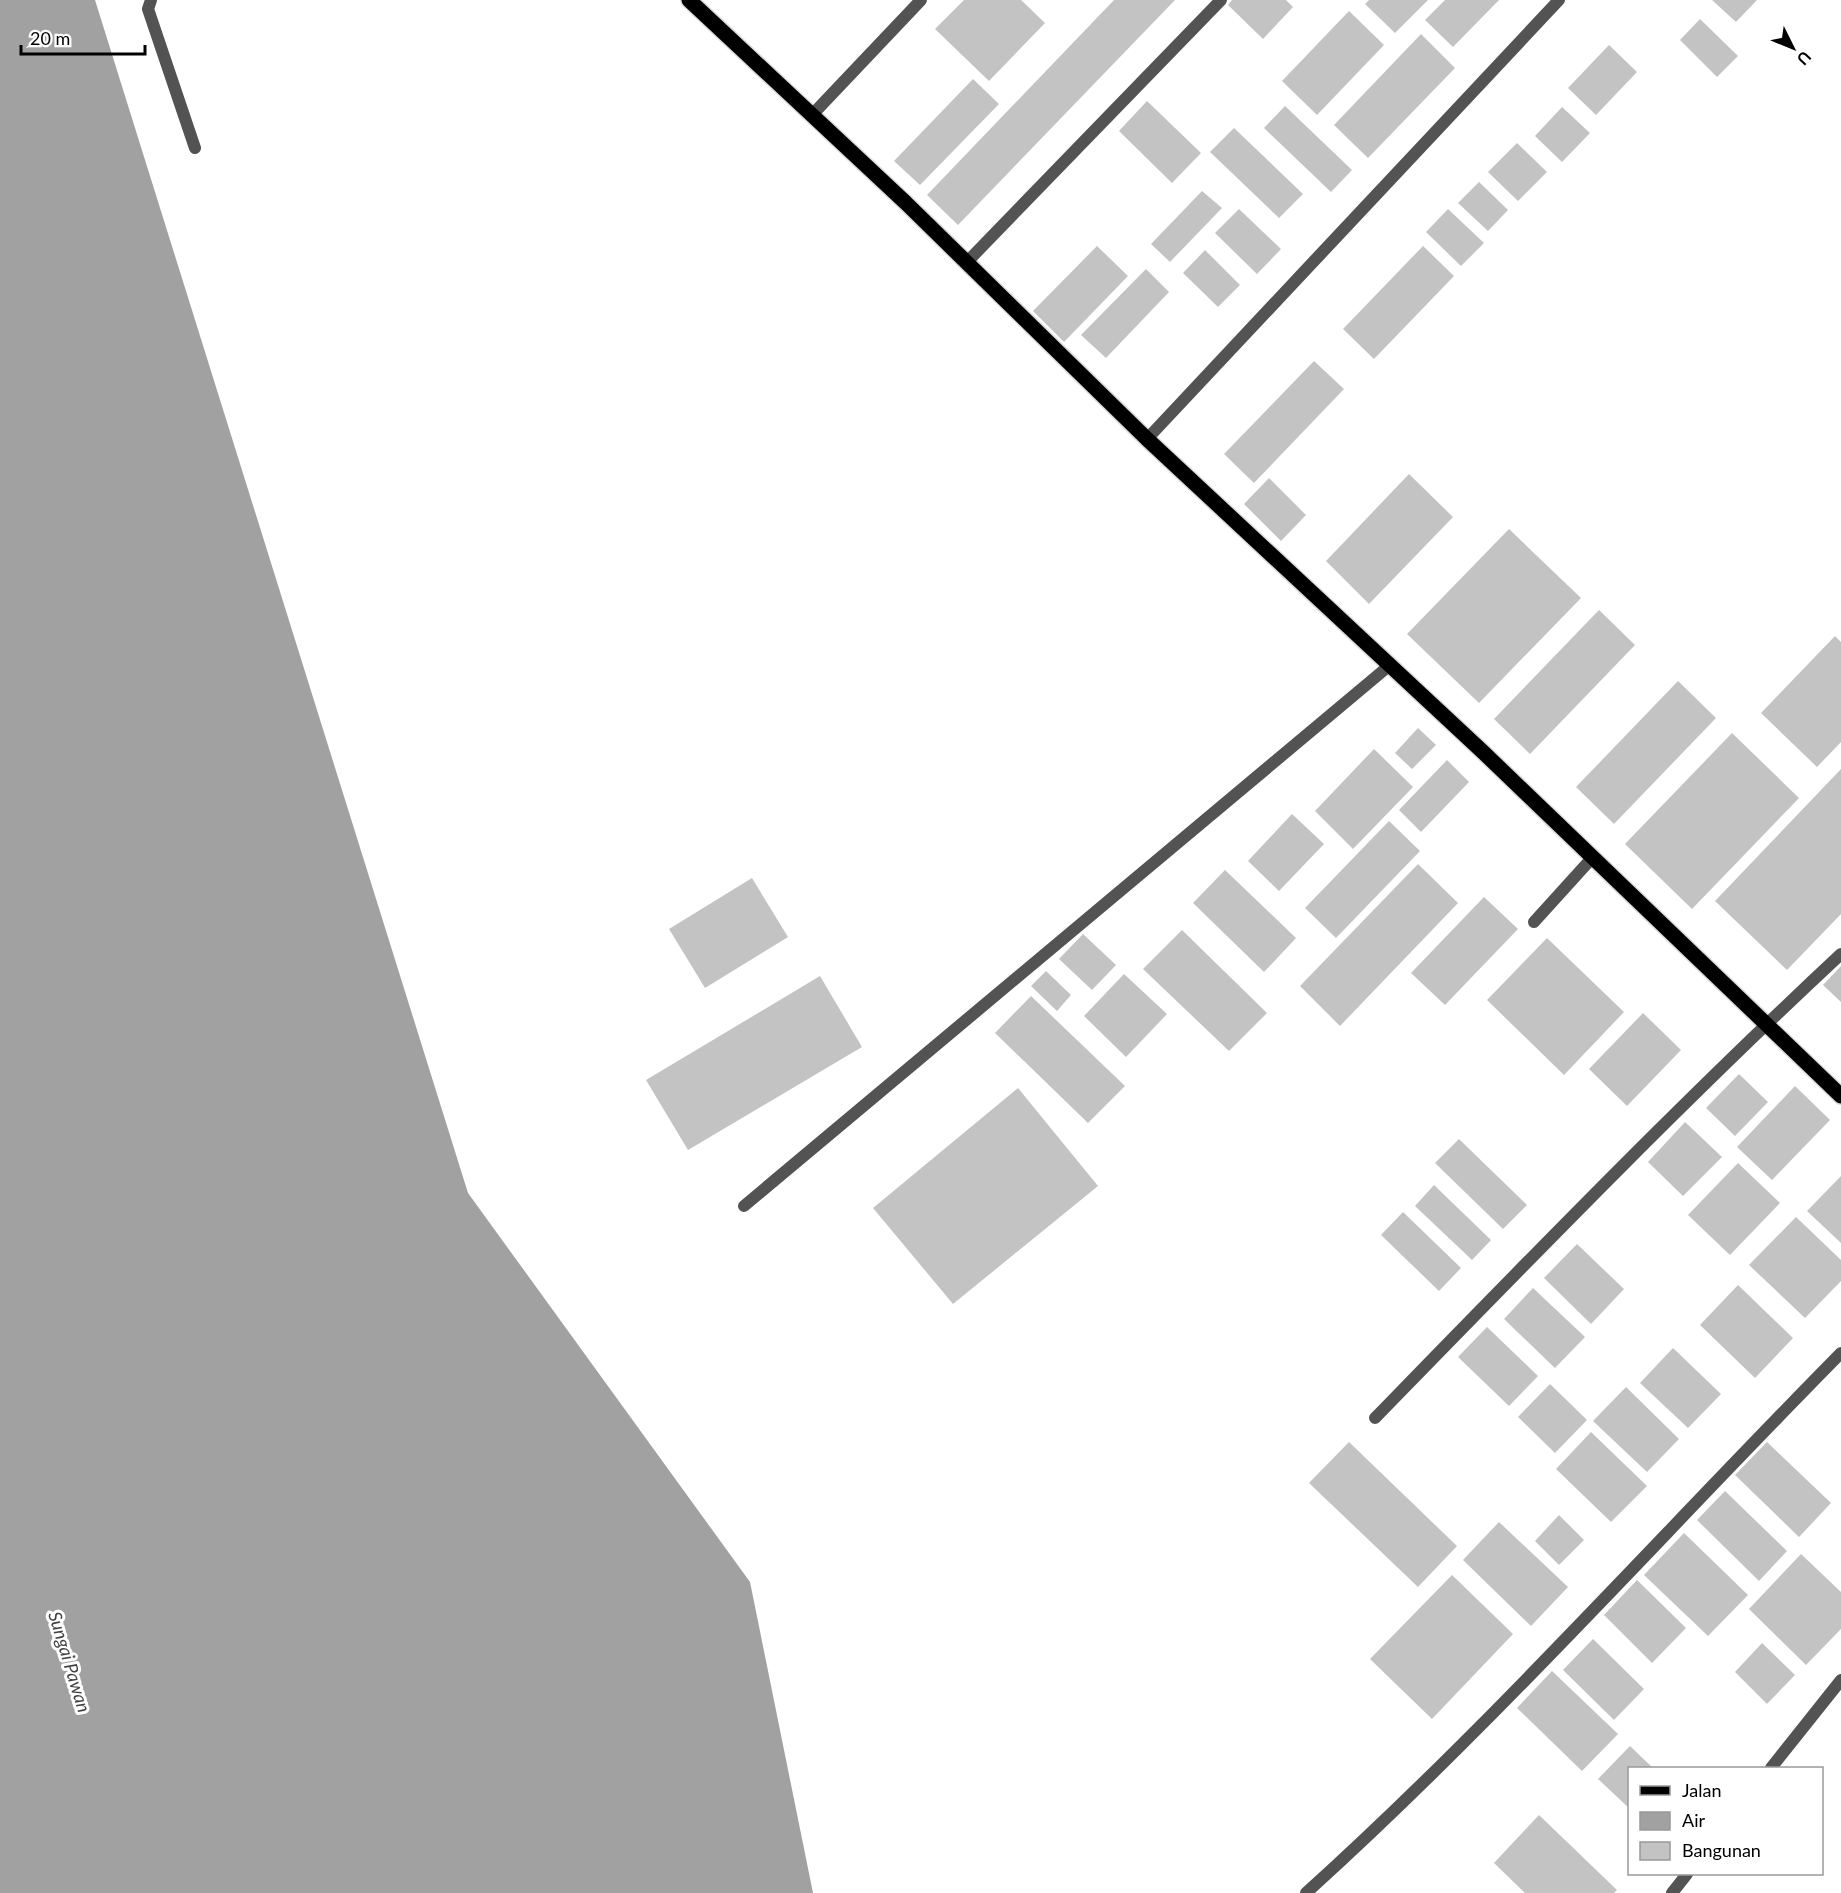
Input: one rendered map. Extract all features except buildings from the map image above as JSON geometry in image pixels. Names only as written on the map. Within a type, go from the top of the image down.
[{"type":"main road","points":[[689,0],[967,262],[1147,439],[1390,664],[1841,1096]]},
{"type":"street","points":[[152,0],[148,9],[195,148]]},
{"type":"street","points":[[812,115],[921,0]]},
{"type":"street","points":[[967,262],[1221,0]]},
{"type":"street","points":[[1147,439],[1559,0]]},
{"type":"street","points":[[744,1206],[1390,664]]},
{"type":"street","points":[[1534,922],[1592,858]]},
{"type":"street","points":[[1375,1418],[1561,1226],[1766,1023],[1841,954]]},
{"type":"street","points":[[1306,1893],[1366,1839],[1526,1681],[1841,1353]]},
{"type":"street","points":[[1772,1767],[1841,1680]]},
{"type":"street","points":[[1672,1893],[1686,1875]]},
{"type":"water","name":"Sungai Pawan","points":[[0,0],[95,0],[468,1193],[750,1582],[813,1893],[0,1893]]}]
